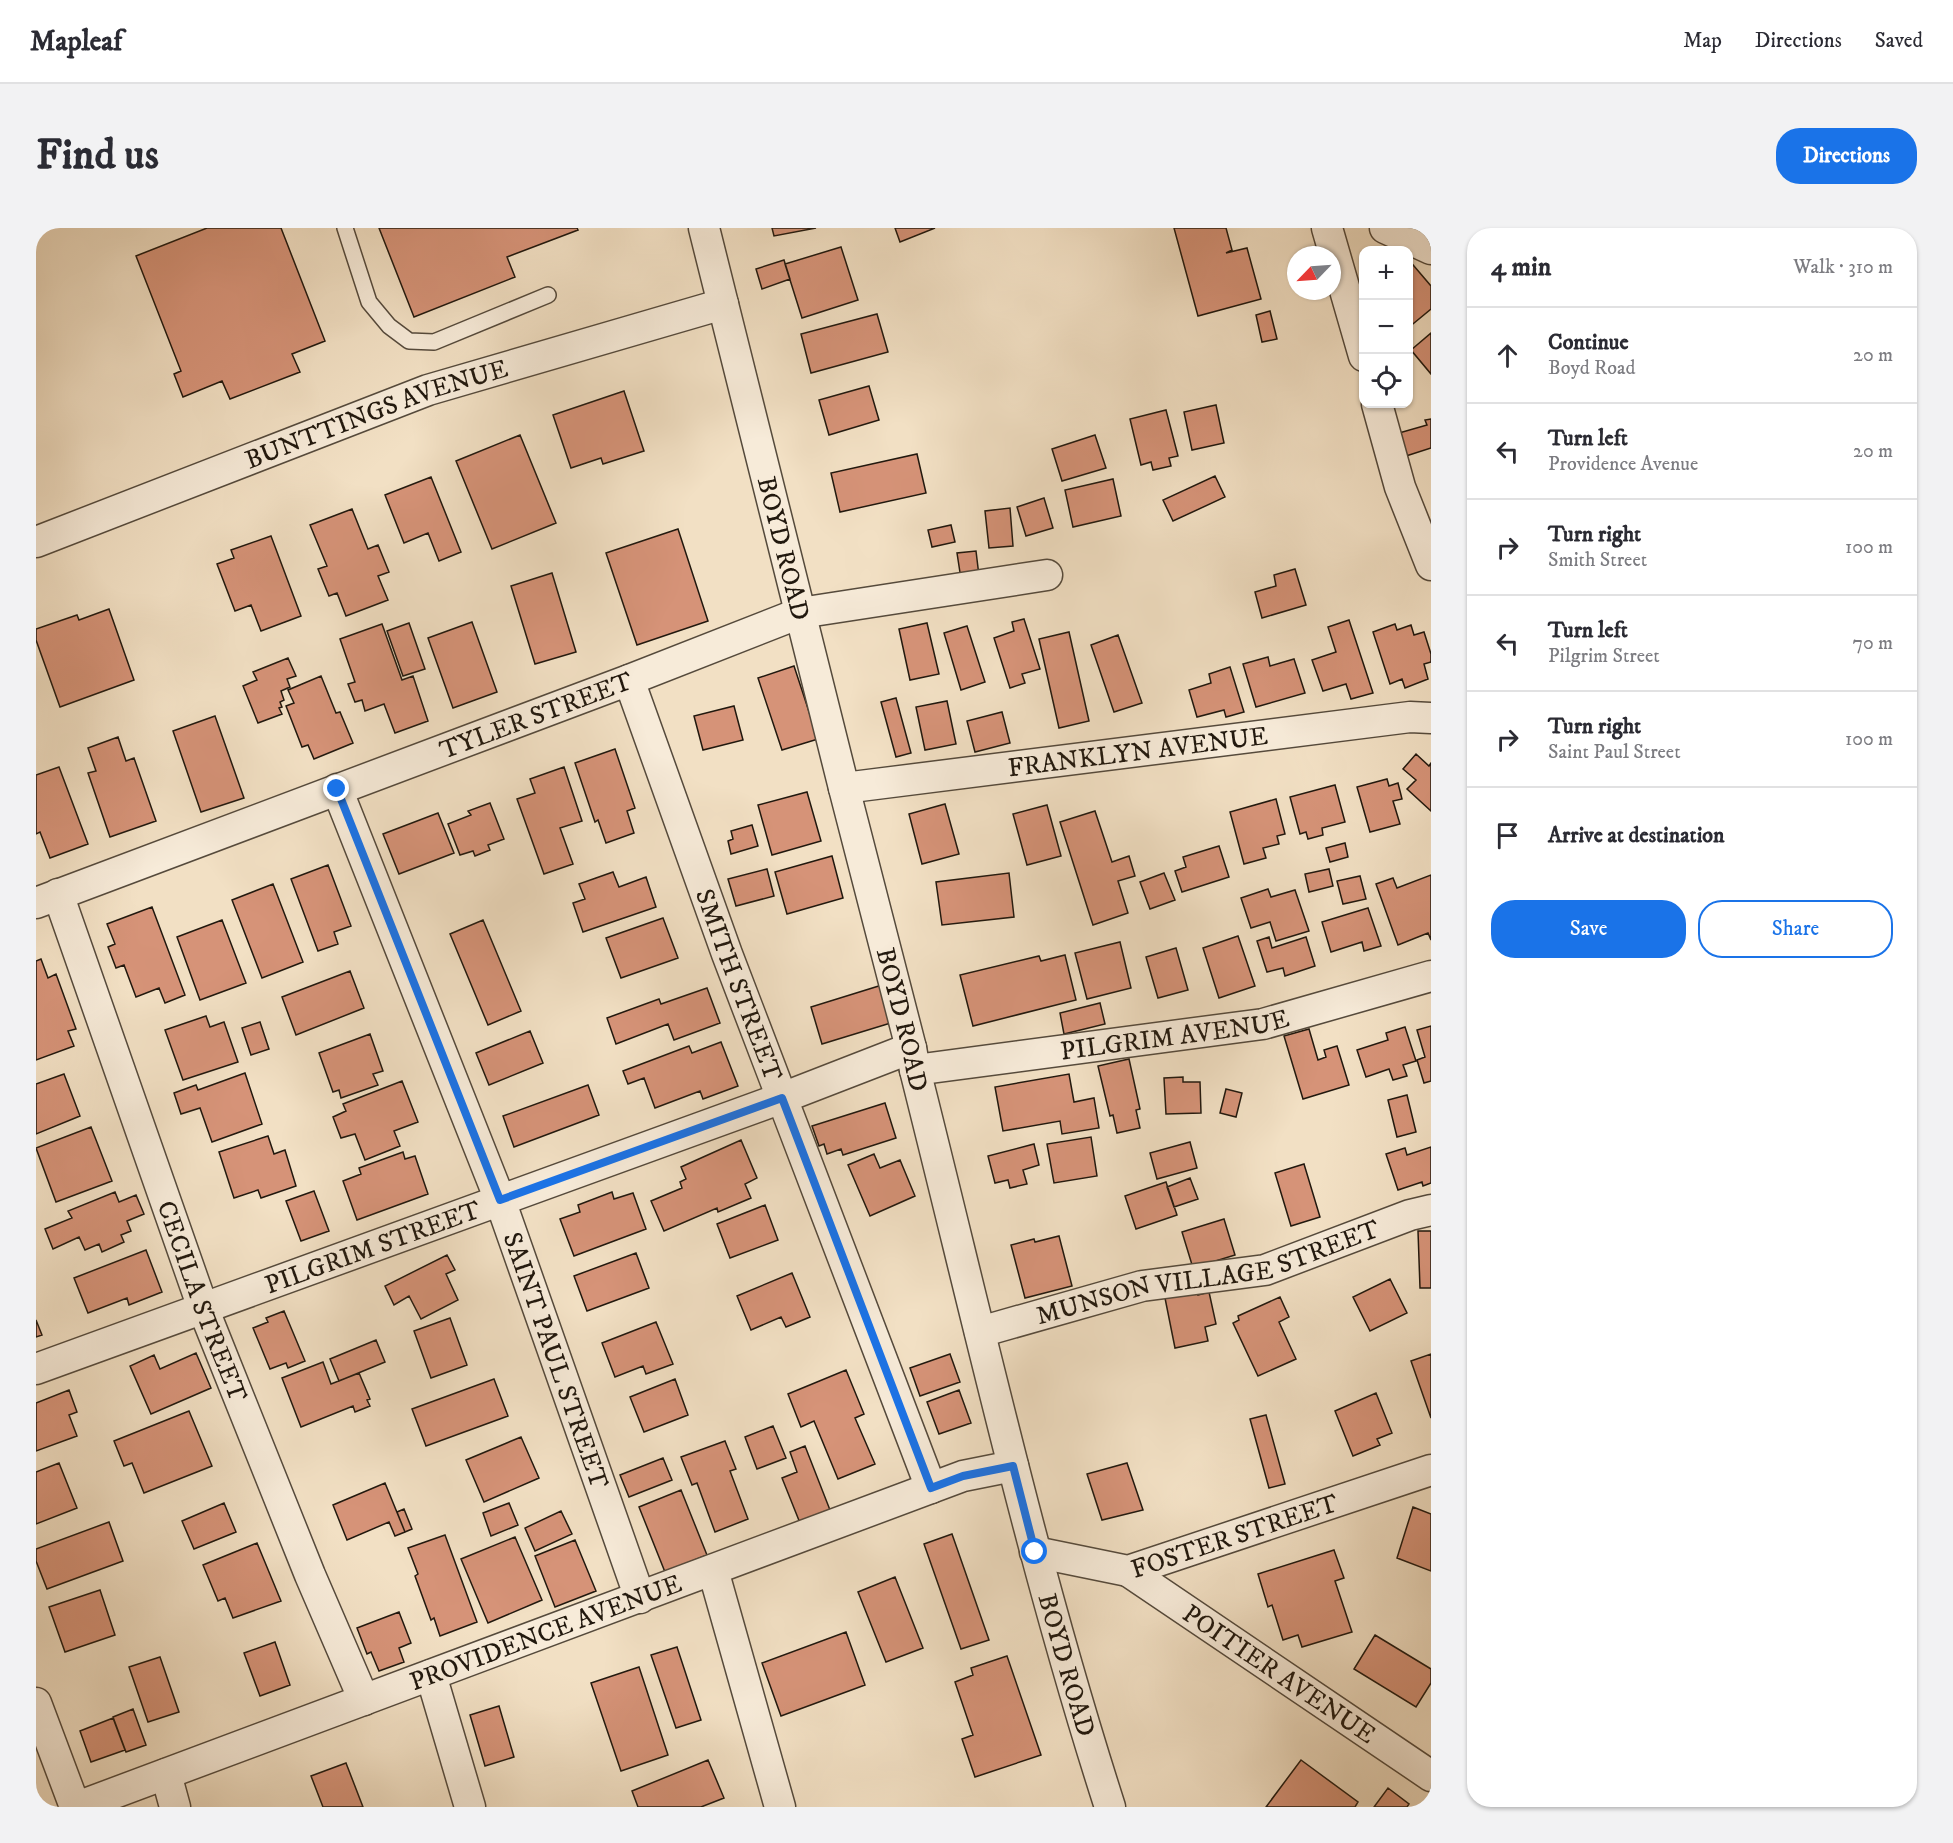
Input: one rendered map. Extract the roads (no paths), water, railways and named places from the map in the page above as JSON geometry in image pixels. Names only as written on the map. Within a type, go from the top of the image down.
[{"type":"street","name":"BOYD ROAD","points":[[704,228],[1035,1552],[1083,1723],[1110,1807]]},
{"type":"street","points":[[1328,228],[1363,354]]},
{"type":"street","points":[[1385,228],[1431,249]]},
{"type":"street","name":"BUNTTINGS AVENUE","points":[[36,542],[428,390],[723,303]]},
{"type":"street","points":[[1378,408],[1400,487],[1431,565]]},
{"type":"street","name":"TYLER STREET","points":[[47,898],[629,680],[800,613],[1047,575]]},
{"type":"street","name":"SMITH STREET","points":[[629,680],[727,954],[931,1488]]},
{"type":"street","name":"FRANKLYN AVENUE","points":[[844,788],[1410,717],[1431,718]]},
{"type":"street","name":"SAINT PAUL STREET","points":[[337,789],[500,1200],[640,1598]]},
{"type":"street","name":"CECILA STREET","points":[[47,898],[203,1308],[310,1575],[364,1700]]},
{"type":"street","name":"PILGRIM AVENUE","points":[[913,1059],[1263,1024],[1431,976]]},
{"type":"street","name":"PILGRIM STREET","points":[[36,1369],[782,1098],[913,1059]]},
{"type":"street","name":"MUNSON VILLAGE STREET","points":[[980,1332],[1142,1286],[1265,1270],[1410,1215],[1431,1210]]},
{"type":"street","name":"PROVIDENCE AVENUE","points":[[76,1807],[963,1476],[1013,1466]]},
{"type":"street","name":"FOSTER STREET","points":[[1035,1552],[1128,1571],[1431,1470]]},
{"type":"street","points":[[713,1570],[780,1807]]},
{"type":"street","name":"POITIER AVENUE","points":[[1128,1571],[1431,1776]]},
{"type":"street","points":[[431,1675],[470,1807]]},
{"type":"street","points":[[36,1703],[76,1807]]},
{"type":"street","points":[[166,1774],[176,1807]]},
{"type":"lane","points":[[345,228],[369,302],[389,326],[409,341],[434,342],[549,295]]}]
